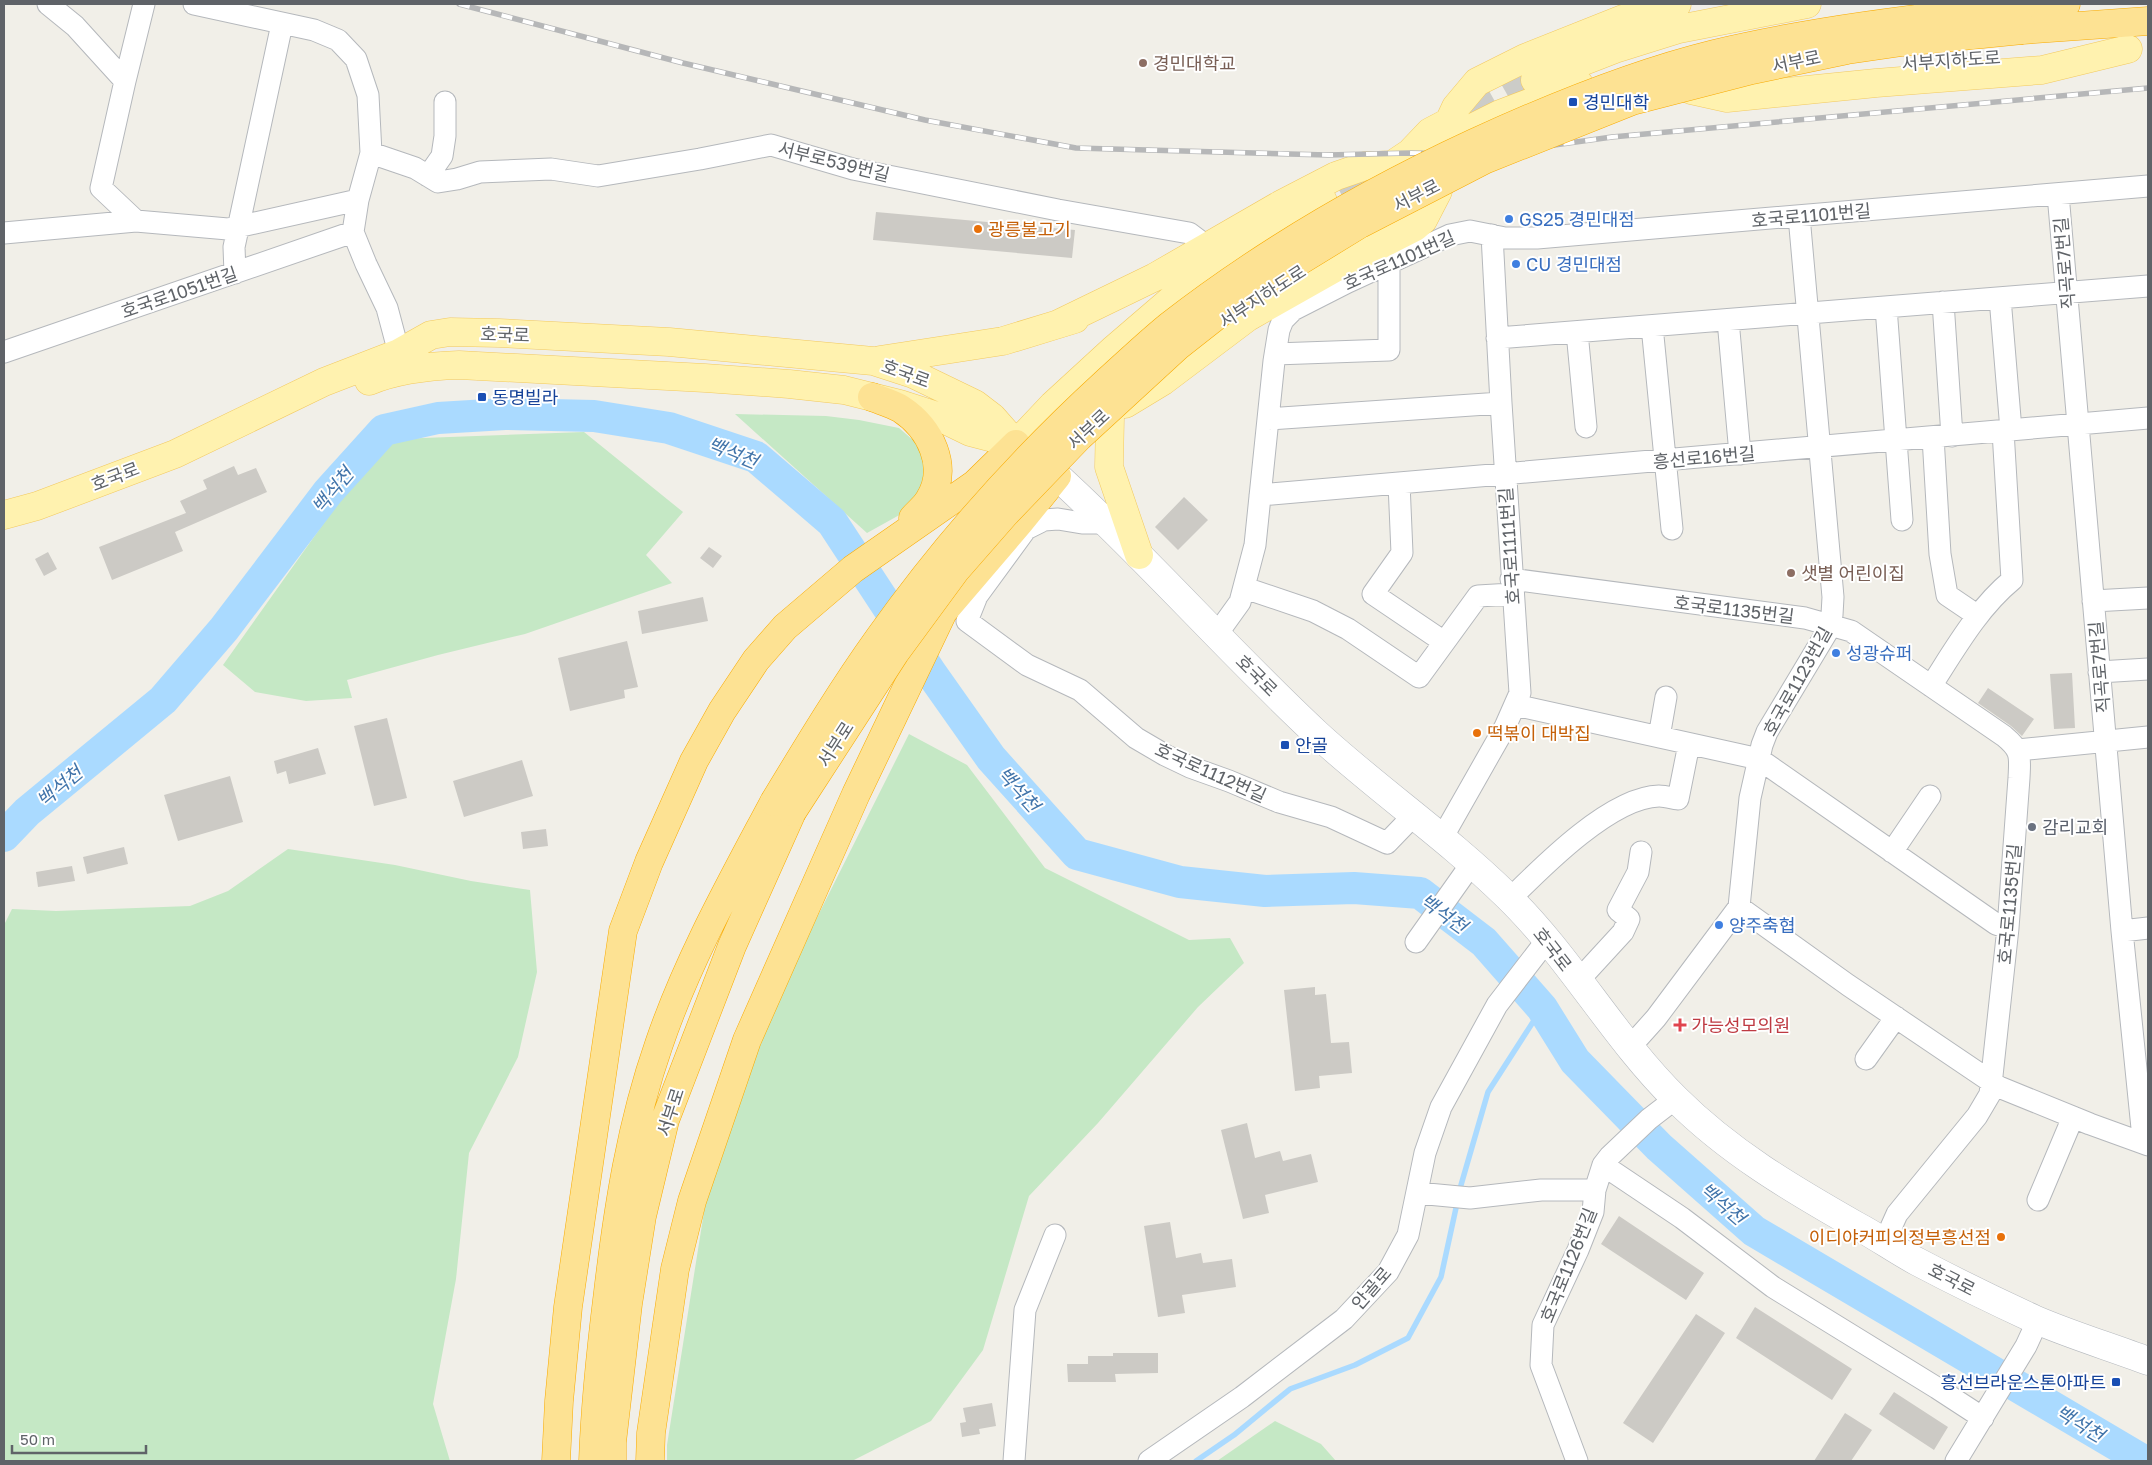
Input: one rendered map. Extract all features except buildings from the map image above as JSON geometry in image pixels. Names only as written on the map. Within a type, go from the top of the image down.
[{"type":"highway","name":"서부로","points":[[593,1461],[595,1414],[613,1252],[636,1119],[659,1044],[686,976],[715,913],[783,807],[835,742],[895,653],[956,570],[986,535],[1079,437],[1178,346],[1238,298],[1360,224],[1484,160],[1632,101],[1752,70],[1847,50],[1902,42],[2022,19],[2066,4]]},
{"type":"highway","name":"서부로","points":[[2022,19],[2148,21]]},
{"type":"highway","points":[[872,397],[900,408],[915,420],[927,432],[936,456],[937,480],[929,501],[892,540]]},
{"type":"highway","points":[[556,1461],[559,1401],[568,1306],[623,931],[649,862],[694,761],[722,711],[756,660],[785,627],[846,574],[892,540],[975,484],[1016,444]]},
{"type":"highway","points":[[650,1461],[651,1433],[672,1286],[692,1201],[747,1040],[886,730],[955,616],[1019,523],[1056,492],[1064,482]]},
{"type":"highway","name":"서부로","points":[[612,1461],[612,1442],[628,1304],[642,1216],[665,1120],[783,807]]},
{"type":"main road","points":[[1447,132],[1456,107],[1477,82],[1525,58],[1623,19],[1677,4]]},
{"type":"main road","points":[[1535,80],[1615,49],[1680,29],[1807,4]]},
{"type":"main road","points":[[1392,165],[1410,153],[1430,132],[1447,132],[1628,68],[1646,68],[1663,74],[1690,90],[1727,98],[1876,83],[2042,70],[2138,48]]},
{"type":"main road","name":"서부지하도로","points":[[1775,75],[1957,58],[2138,48]]},
{"type":"main road","name":"서부로","points":[[1064,482],[1122,405],[1163,382],[1248,317],[1333,269],[1415,227],[1423,220],[1415,211],[1438,191],[1447,132]]},
{"type":"main road","points":[[1058,324],[1155,277],[1209,248],[1280,205],[1336,176],[1365,166],[1392,165],[1407,169],[1420,180],[1425,195],[1415,211]]},
{"type":"main road","points":[[1016,444],[1053,405],[1185,288],[1339,190]]},
{"type":"main road","points":[[873,361],[1003,341],[1185,288]]},
{"type":"main road","name":"호국로","points":[[4,515],[37,506],[175,454],[324,382],[399,353],[431,335],[450,332],[499,332],[670,342],[873,361],[913,374],[975,404],[992,417],[1016,444],[1064,482]]},
{"type":"main road","name":"호국로","points":[[4,530],[102,500],[270,429],[372,379],[434,366],[459,365],[770,383],[844,390],[937,416],[970,432],[1016,444]]},
{"type":"main road","points":[[1122,405],[1109,467],[1140,555]]},
{"type":"street","points":[[48,4],[75,26],[125,81]]},
{"type":"street","points":[[136,221],[101,188],[144,4]]},
{"type":"street","points":[[194,4],[314,30],[338,40],[356,59],[368,95],[371,153],[358,200],[354,232],[366,264],[387,308],[399,353]]},
{"type":"street","points":[[235,273],[234,247],[282,24]]},
{"type":"street","points":[[428,176],[442,156],[445,136],[446,102]]},
{"type":"street","name":"서부로539번길","points":[[371,153],[415,168],[438,182],[457,180],[480,172],[551,169],[598,176],[771,145],[853,169],[1058,210],[1189,233],[1209,248]]},
{"type":"street","name":"호국로1101번길","points":[[1217,634],[1240,602],[1255,545],[1275,354],[1279,330],[1283,320],[1293,310],[1389,263],[1450,235],[1470,231],[1505,238],[1537,238],[2148,186]]},
{"type":"street","name":"직곡로7번길","points":[[2058,194],[2122,931],[2138,992],[2142,1067],[2142,1128],[2148,1136]]},
{"type":"street","points":[[4,233],[136,221],[228,229],[358,200]]},
{"type":"street","name":"호국로1123번길","points":[[1739,907],[1750,798],[1767,732],[1830,625],[1832,596],[1799,216]]},
{"type":"street","name":"호국로1051번길","points":[[4,352],[354,232]]},
{"type":"street","name":"호국로1111번길","points":[[1442,838],[1472,788],[1520,693],[1500,403],[1492,236]]},
{"type":"street","points":[[1275,354],[1389,350],[1389,263]]},
{"type":"street","points":[[1497,338],[2148,286]]},
{"type":"street","points":[[1931,686],[1978,616],[1996,593],[2012,580],[2000,298]]},
{"type":"street","points":[[1943,302],[1940,554],[1947,595],[1978,616]]},
{"type":"street","points":[[1886,307],[1902,520]]},
{"type":"street","points":[[1728,320],[1740,454]]},
{"type":"street","points":[[1652,326],[1672,529]]},
{"type":"street","points":[[1577,332],[1586,427]]},
{"type":"street","points":[[1268,419],[1500,403]]},
{"type":"street","name":"흥선로16번길","points":[[1260,495],[2148,418]]},
{"type":"street","name":"호국로","points":[[1064,482],[1140,555],[1316,732],[1355,767],[1472,863],[1510,899],[1540,950],[1578,981],[1630,1047],[1675,1099],[1712,1134],[1746,1159],[1884,1243],[1977,1292],[2038,1320],[2148,1361]]},
{"type":"street","points":[[1245,588],[1313,611],[1383,651],[1419,677],[1444,642],[1373,594],[1402,553],[1399,483]]},
{"type":"street","points":[[955,616],[977,596],[1026,529],[1044,520],[1058,519],[1082,523],[1106,522]]},
{"type":"street","name":"호국로1135번길","points":[[1444,642],[1478,596],[1512,587],[1805,618],[1851,631],[2004,736],[2017,747],[2020,778],[2008,928],[1990,1094],[1986,1103],[1897,1214],[1884,1243]]},
{"type":"street","points":[[2093,601],[2148,598]]},
{"type":"street","name":"호국로1112번길","points":[[955,616],[1026,665],[1080,690],[1136,738],[1190,767],[1279,802],[1330,818],[1387,843],[1414,815]]},
{"type":"street","points":[[2099,672],[2148,669]]},
{"type":"street","points":[[1659,737],[1666,697]]},
{"type":"street","points":[[1515,705],[1759,759],[1996,924],[2008,928]]},
{"type":"street","points":[[2018,750],[2148,737]]},
{"type":"street","points":[[1510,899],[1567,844],[1626,805],[1659,796],[1678,799],[1689,744]]},
{"type":"street","points":[[1892,852],[1930,796]]},
{"type":"street","points":[[1578,981],[1623,932],[1629,919],[1618,910],[1638,872],[1641,852]]},
{"type":"street","points":[[1416,942],[1472,863]]},
{"type":"street","points":[[1630,1047],[1656,1018],[1739,907],[1991,1082],[2016,1095],[2148,1145]]},
{"type":"street","points":[[2122,931],[2148,928]]},
{"type":"street","name":"안골로","points":[[1149,1461],[1242,1397],[1344,1319],[1388,1272],[1408,1235],[1424,1153],[1441,1107],[1497,1005],[1540,950]]},
{"type":"street","points":[[1866,1059],[1896,1017]]},
{"type":"street","points":[[1675,1099],[1649,1119],[1606,1160],[1773,1287],[1930,1383],[1983,1418]]},
{"type":"street","points":[[2038,1200],[2073,1117]]},
{"type":"street","name":"호국로1126번길","points":[[1577,1461],[1541,1366],[1543,1325],[1578,1250],[1592,1212],[1595,1190],[1606,1160]]},
{"type":"street","points":[[1417,1193],[1470,1198],[1541,1190],[1595,1190]]},
{"type":"street","points":[[1014,1461],[1025,1310],[1055,1235]]},
{"type":"street","points":[[1956,1461],[2026,1346],[2038,1320]]},
{"type":"green space","points":[[735,414],[826,416],[899,428],[927,452],[921,503],[867,533]]},
{"type":"green space","points":[[584,432],[683,512],[646,555],[672,583],[525,634],[347,680],[352,698],[306,701],[255,692],[223,665],[358,475],[376,453],[396,439]]},
{"type":"green space","points":[[909,734],[967,765],[1045,868],[1189,940],[1230,938],[1244,963],[1198,1007],[1098,1123],[1029,1196],[983,1350],[931,1421],[852,1461],[667,1461],[667,1445],[720,1111]]},
{"type":"green space","points":[[288,849],[395,865],[471,881],[530,890],[537,972],[518,1057],[469,1153],[456,1279],[433,1404],[450,1461],[4,1461],[4,925],[12,909],[56,911],[190,906],[228,891]]},
{"type":"green space","points":[[1275,1421],[1321,1444],[1336,1461],[1217,1461]]},
{"type":"waterway","name":"백석천","points":[[4,836],[27,812],[163,700],[224,629],[328,492],[384,430],[438,418],[505,414],[594,416],[669,428],[756,457],[832,522],[931,673],[991,758],[1077,854],[1180,882],[1265,891],[1354,888],[1420,893],[1484,942],[1542,1008],[1575,1061],[1659,1147],[1754,1231],[2144,1461]]},
{"type":"waterway","points":[[1196,1461],[1234,1435],[1290,1389],[1355,1365],[1408,1338],[1441,1277],[1461,1185],[1488,1092],[1542,1008]]},
{"type":"tunnel","points":[[1471,116],[1535,80]]},
{"type":"tunnel","points":[[1339,190],[1375,170]]},
{"type":"railway","points":[[459,4],[683,63],[925,120],[1076,148],[1328,155],[1460,154],[1512,151],[1612,137],[2148,88]]},
{"type":"place","name":"경민대학교","points":[[1143,63]]},
{"type":"place","name":"경민대학","points":[[1573,102]]},
{"type":"place","name":"GS25 경민대점","points":[[1509,219]]},
{"type":"place","name":"광릉불고기","points":[[978,229]]},
{"type":"place","name":"CU 경민대점","points":[[1516,264]]},
{"type":"place","name":"동명빌라","points":[[482,397]]},
{"type":"place","name":"샛별 어린이집","points":[[1791,573]]},
{"type":"place","name":"성광슈퍼","points":[[1836,653]]},
{"type":"place","name":"떡볶이 대박집","points":[[1477,733]]},
{"type":"place","name":"안골","points":[[1285,745]]},
{"type":"place","name":"감리교회","points":[[2032,827]]},
{"type":"place","name":"양주축협","points":[[1719,925]]},
{"type":"place","name":"가능성모의원","points":[[1680,1025]]},
{"type":"place","name":"이디야커피의정부흥선점","points":[[2001,1237]]},
{"type":"place","name":"흥선브라운스톤아파트","points":[[2116,1382]]}]
